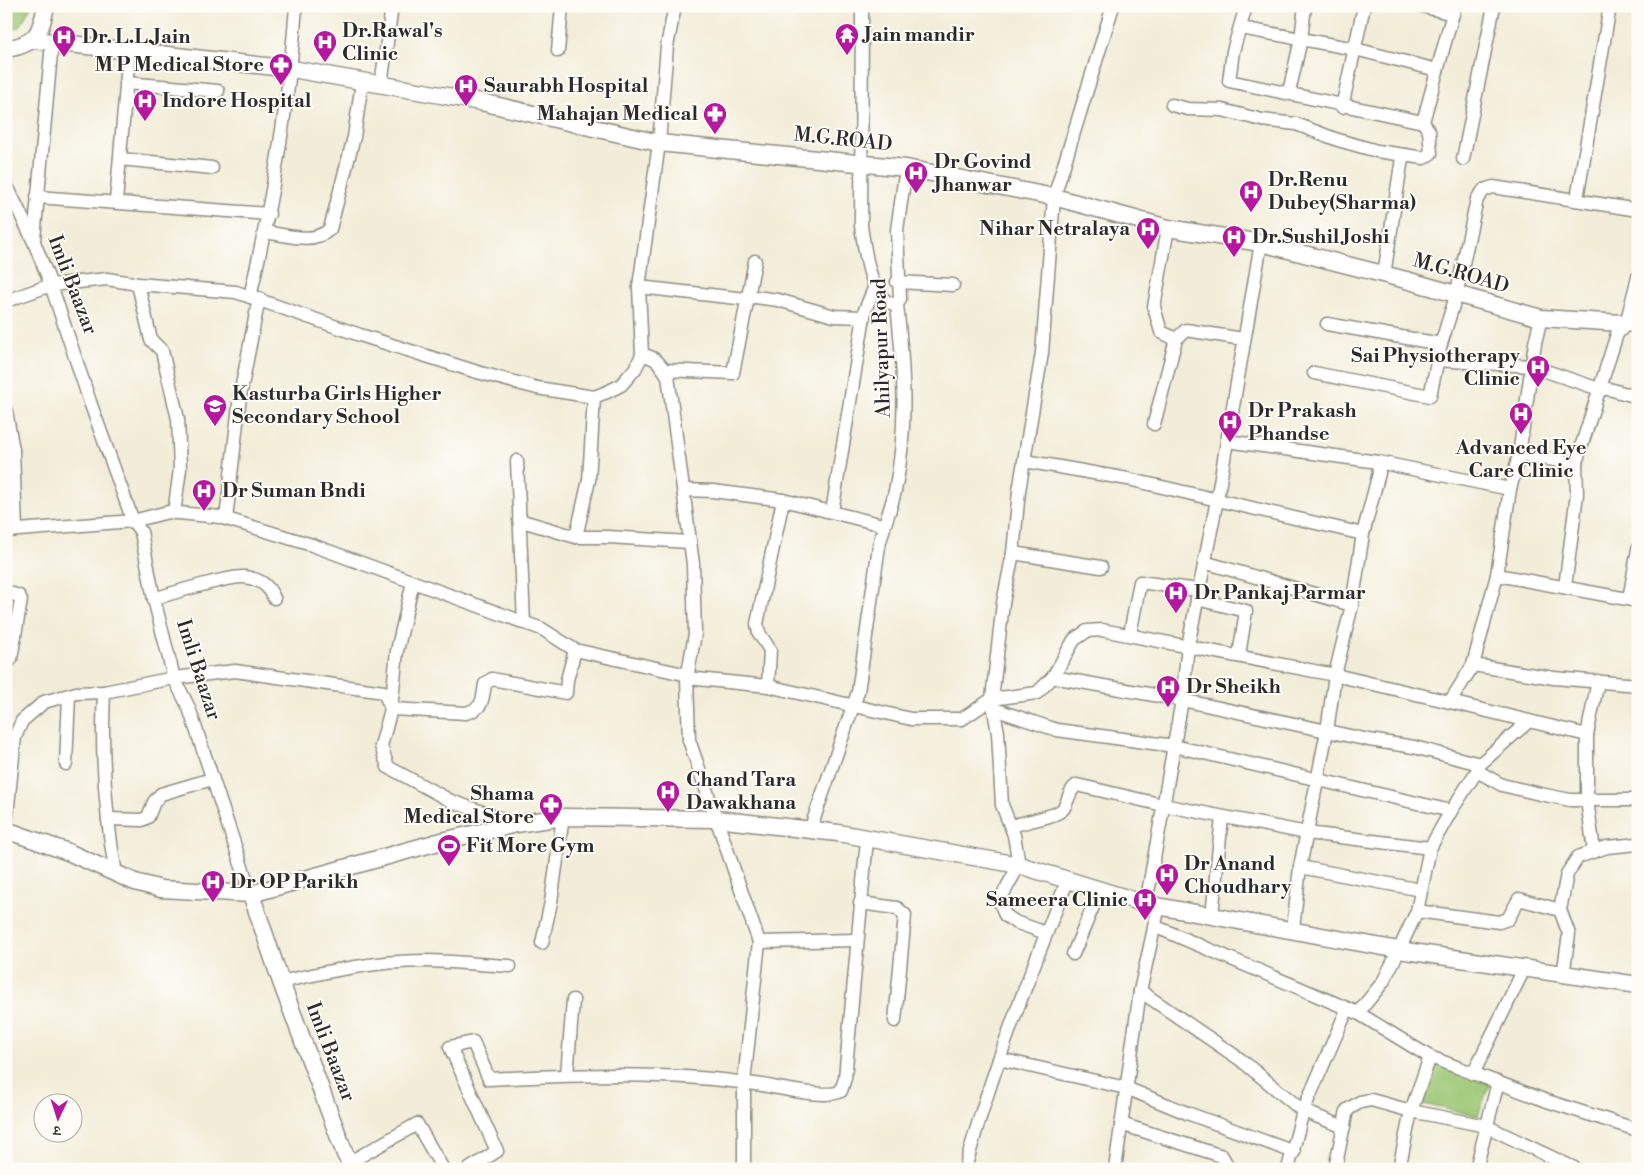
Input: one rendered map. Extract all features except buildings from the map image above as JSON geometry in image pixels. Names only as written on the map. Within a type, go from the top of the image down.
[{"type":"main road","points":[[6,49],[24,46],[34,40],[43,23],[46,6]]},
{"type":"main road","name":"M.G.ROAD","points":[[34,40],[292,70],[480,102],[659,143],[906,168],[1054,197],[1168,228],[1261,243],[1540,318],[1632,324]]},
{"type":"main road","points":[[6,830],[68,852],[116,874],[162,889],[222,894],[251,894],[442,841],[516,824],[563,817],[716,819],[810,830],[1020,865],[1152,905],[1293,929],[1399,950],[1638,985]]},
{"type":"main road","name":"Imli Baazar","points":[[251,894],[281,982],[351,1165]]},
{"type":"street","points":[[226,519],[240,396],[254,298],[292,70],[296,6]]},
{"type":"street","points":[[381,86],[392,6]]},
{"type":"street","points":[[558,50],[562,6]]},
{"type":"street","points":[[6,301],[52,285],[107,279],[138,284],[236,292],[360,335],[477,372],[537,388],[594,397],[621,385],[635,369],[642,355],[639,286],[659,143],[667,46],[675,6]]},
{"type":"street","points":[[862,6],[863,164],[861,226],[875,286],[886,302],[897,305]]},
{"type":"street","points":[[1046,933],[1016,922],[1005,915],[1001,898],[1020,865],[1011,826],[1002,805],[998,733],[993,704],[1001,612],[1012,554],[1042,353],[1054,197],[1113,6]]},
{"type":"street","points":[[1172,105],[1188,109],[1222,110],[1262,120],[1296,124],[1338,140],[1406,156],[1424,158],[1431,153],[1429,131],[1423,122],[1342,106],[1289,92],[1229,81],[1234,51],[1246,6]]},
{"type":"street","points":[[1289,92],[1301,40],[1305,6]]},
{"type":"street","points":[[1342,106],[1364,6]]},
{"type":"street","points":[[1422,6],[1454,10],[1423,122]]},
{"type":"street","points":[[1463,159],[1494,6]]},
{"type":"street","points":[[1577,199],[1610,6]]},
{"type":"street","points":[[1241,28],[1355,49],[1437,70]]},
{"type":"street","points":[[34,242],[52,43]]},
{"type":"street","points":[[116,202],[129,52]]},
{"type":"street","points":[[265,232],[309,238],[323,235],[330,229],[354,137],[362,82]]},
{"type":"street","points":[[126,83],[218,91]]},
{"type":"street","points":[[1384,275],[1402,158],[1406,156]]},
{"type":"street","points":[[120,159],[212,168]]},
{"type":"street","name":"Ahilyapur Road","points":[[810,830],[858,692],[883,525],[895,493],[902,452],[905,411],[904,365],[897,305],[900,299],[897,282],[897,230],[906,168]]},
{"type":"street","name":"Imli Baazar","points":[[6,184],[52,285],[90,402],[134,521],[141,532],[154,598],[174,678],[189,708],[251,894]]},
{"type":"street","points":[[1314,373],[1430,396],[1437,360],[1456,296],[1480,193],[1493,187],[1638,210]]},
{"type":"street","points":[[37,197],[269,214]]},
{"type":"street","points":[[1168,228],[1154,306],[1161,332],[1176,339]]},
{"type":"street","points":[[1114,1169],[1140,991],[1154,926],[1152,905],[1163,805],[1182,700],[1188,646],[1217,500],[1261,243]]},
{"type":"street","points":[[664,370],[733,373],[754,261]]},
{"type":"street","points":[[1565,587],[1577,494],[1576,463],[1616,334],[1632,324],[1638,277]]},
{"type":"street","points":[[897,282],[953,285]]},
{"type":"street","points":[[138,284],[151,340],[162,351],[178,419],[180,469],[174,512]]},
{"type":"street","points":[[639,286],[778,300],[834,316],[864,317]]},
{"type":"street","points":[[832,512],[867,301],[875,286]]},
{"type":"street","points":[[1450,702],[1473,665],[1497,576],[1510,489],[1519,455],[1531,366],[1540,318]]},
{"type":"street","points":[[1327,324],[1441,344]]},
{"type":"street","points":[[1154,424],[1176,339],[1186,330],[1244,339]]},
{"type":"street","points":[[642,355],[650,356],[658,361],[668,376],[684,490],[693,564],[695,634],[688,677],[689,740],[759,942],[744,1082],[744,1169]]},
{"type":"street","points":[[1437,360],[1531,366],[1599,389],[1609,389],[1638,397]]},
{"type":"street","points":[[576,537],[589,480],[594,397]]},
{"type":"street","points":[[6,410],[11,531],[134,521],[174,512],[226,519],[312,545],[542,629],[575,650],[688,677],[768,686],[911,718],[932,720],[962,719],[993,704],[1037,693],[1053,677],[1074,640],[1087,631],[1102,630],[1335,675],[1587,735]]},
{"type":"street","points":[[1227,441],[1378,462],[1510,489]]},
{"type":"street","points":[[1519,455],[1576,463]]},
{"type":"street","points":[[1025,461],[1128,480],[1363,534]]},
{"type":"street","points":[[517,462],[524,623]]},
{"type":"street","points":[[1293,929],[1300,866],[1327,731],[1335,675],[1352,605],[1363,534],[1379,473],[1378,462]]},
{"type":"street","points":[[684,490],[713,491],[784,500],[883,525]]},
{"type":"street","points":[[768,686],[770,650],[759,633],[758,624],[784,500]]},
{"type":"street","points":[[519,520],[576,537],[689,542]]},
{"type":"street","points":[[1497,576],[1633,600],[1638,549]]},
{"type":"street","points":[[1012,554],[1102,566]]},
{"type":"street","points":[[1204,562],[1352,605]]},
{"type":"street","points":[[154,598],[242,577],[262,582],[270,589],[274,598]]},
{"type":"street","points":[[413,582],[397,652],[391,709],[381,746],[388,767],[450,802],[516,824]]},
{"type":"street","points":[[1130,634],[1140,582],[1198,595],[1246,611],[1239,655]]},
{"type":"street","points":[[6,592],[19,596],[21,600],[11,659],[6,665]]},
{"type":"street","points":[[391,709],[466,713],[477,710],[482,704],[485,684],[492,679],[566,693],[567,680],[575,650]]},
{"type":"street","points":[[1473,665],[1554,678],[1638,685]]},
{"type":"street","points":[[6,825],[10,737],[22,722],[44,702],[174,678],[235,671],[384,692],[391,709]]},
{"type":"street","points":[[1053,677],[1182,700],[1327,731],[1414,747],[1479,767],[1502,786],[1555,797],[1587,800],[1638,800]]},
{"type":"street","points":[[1594,851],[1587,800],[1587,735],[1598,681]]},
{"type":"street","points":[[104,692],[102,744],[109,835],[116,874]]},
{"type":"street","points":[[66,764],[69,696]]},
{"type":"street","points":[[993,704],[1057,730],[1174,746],[1451,811]]},
{"type":"street","points":[[1288,1169],[1294,1152],[1303,1111],[1352,1011],[1383,982],[1417,912],[1430,848],[1479,767],[1529,721]]},
{"type":"street","points":[[108,819],[142,820],[148,817],[154,802],[161,794],[212,779]]},
{"type":"street","points":[[1011,826],[1056,814],[1063,809],[1072,788],[1076,785],[1163,805],[1307,833],[1430,848]]},
{"type":"street","points":[[542,943],[552,902],[563,817]]},
{"type":"street","points":[[1212,916],[1222,817]]},
{"type":"street","points":[[469,1169],[497,1152],[450,1047],[473,1042],[489,1079],[568,1075],[650,1076],[744,1082],[826,1094],[841,1091],[845,1078],[867,839]]},
{"type":"street","points":[[1563,975],[1569,934],[1560,910],[1567,874],[1578,857],[1594,851],[1638,844]]},
{"type":"street","points":[[1300,866],[1421,890]]},
{"type":"street","points":[[965,1169],[999,1059],[1068,879]]},
{"type":"street","points":[[1073,954],[1100,890]]},
{"type":"street","points":[[1417,912],[1498,922],[1508,919],[1519,899],[1560,910]]},
{"type":"street","points":[[860,903],[897,908],[905,915],[895,1021]]},
{"type":"street","points":[[1154,926],[1352,1011],[1430,1057],[1547,1102],[1638,1130]]},
{"type":"street","points":[[759,942],[857,940]]},
{"type":"street","points":[[281,982],[355,966],[382,964],[426,961],[510,966]]},
{"type":"street","points":[[1473,1074],[1524,969]]},
{"type":"street","points":[[1140,991],[1241,1060],[1303,1111],[1344,1127]]},
{"type":"street","points":[[568,1075],[573,1000]]},
{"type":"street","points":[[1400,1169],[1411,1111],[1430,1057]]},
{"type":"street","points":[[999,1059],[1126,1088],[1187,1113],[1294,1152]]},
{"type":"street","points":[[1476,1169],[1498,1082]]},
{"type":"street","points":[[1336,1169],[1347,1110],[1360,1102],[1371,1100],[1411,1111],[1486,1126],[1551,1163],[1576,1169]]},
{"type":"street","points":[[351,1165],[417,1124],[443,1169]]},
{"type":"street","points":[[1120,1124],[1222,1156],[1229,1169]]},
{"type":"green space","points":[[6,6],[31,6],[20,27],[6,31]]},
{"type":"green space","points":[[1434,1061],[1490,1083],[1478,1116],[1419,1103]]},
{"type":"place","name":"Jain mandir","points":[[847,56]]},
{"type":"place","name":"Dr. L.L.Jain","points":[[64,58]]},
{"type":"place","name":"Dr.Rawal's Clinic","points":[[325,63]]},
{"type":"place","name":"M P Medical Store","points":[[281,86]]},
{"type":"place","name":"Saurabh Hospital","points":[[466,107]]},
{"type":"place","name":"Indore Hospital","points":[[145,122]]},
{"type":"place","name":"Mahajan Medical","points":[[715,135]]},
{"type":"place","name":"Dr Govind Jhanwar","points":[[916,194]]},
{"type":"place","name":"Dr.Renu Dubey(Sharma)","points":[[1251,213]]},
{"type":"place","name":"Nihar Netralaya","points":[[1148,250]]},
{"type":"place","name":"Dr.Sushil Joshi","points":[[1234,258]]},
{"type":"place","name":"Sai Physiotherapy Clinic","points":[[1538,388]]},
{"type":"place","name":"Kasturba Girls Higher Secondary School","points":[[215,427]]},
{"type":"place","name":"Advanced Eye Care Clinic","points":[[1521,435]]},
{"type":"place","name":"Dr Prakash Phandse","points":[[1230,443]]},
{"type":"place","name":"Dr Suman Bndi","points":[[204,512]]},
{"type":"place","name":"Dr Pankaj Parmar","points":[[1176,614]]},
{"type":"place","name":"Dr Sheikh","points":[[1168,708]]},
{"type":"place","name":"Chand Tara Dawakhana","points":[[668,813]]},
{"type":"place","name":"Shama Medical Store","points":[[551,826]]},
{"type":"place","name":"Fit More Gym","points":[[449,867]]},
{"type":"place","name":"Dr Anand Choudhary","points":[[1167,896]]},
{"type":"place","name":"Dr OP Parikh","points":[[213,903]]},
{"type":"place","name":"Sameera Clinic","points":[[1145,921]]}]
